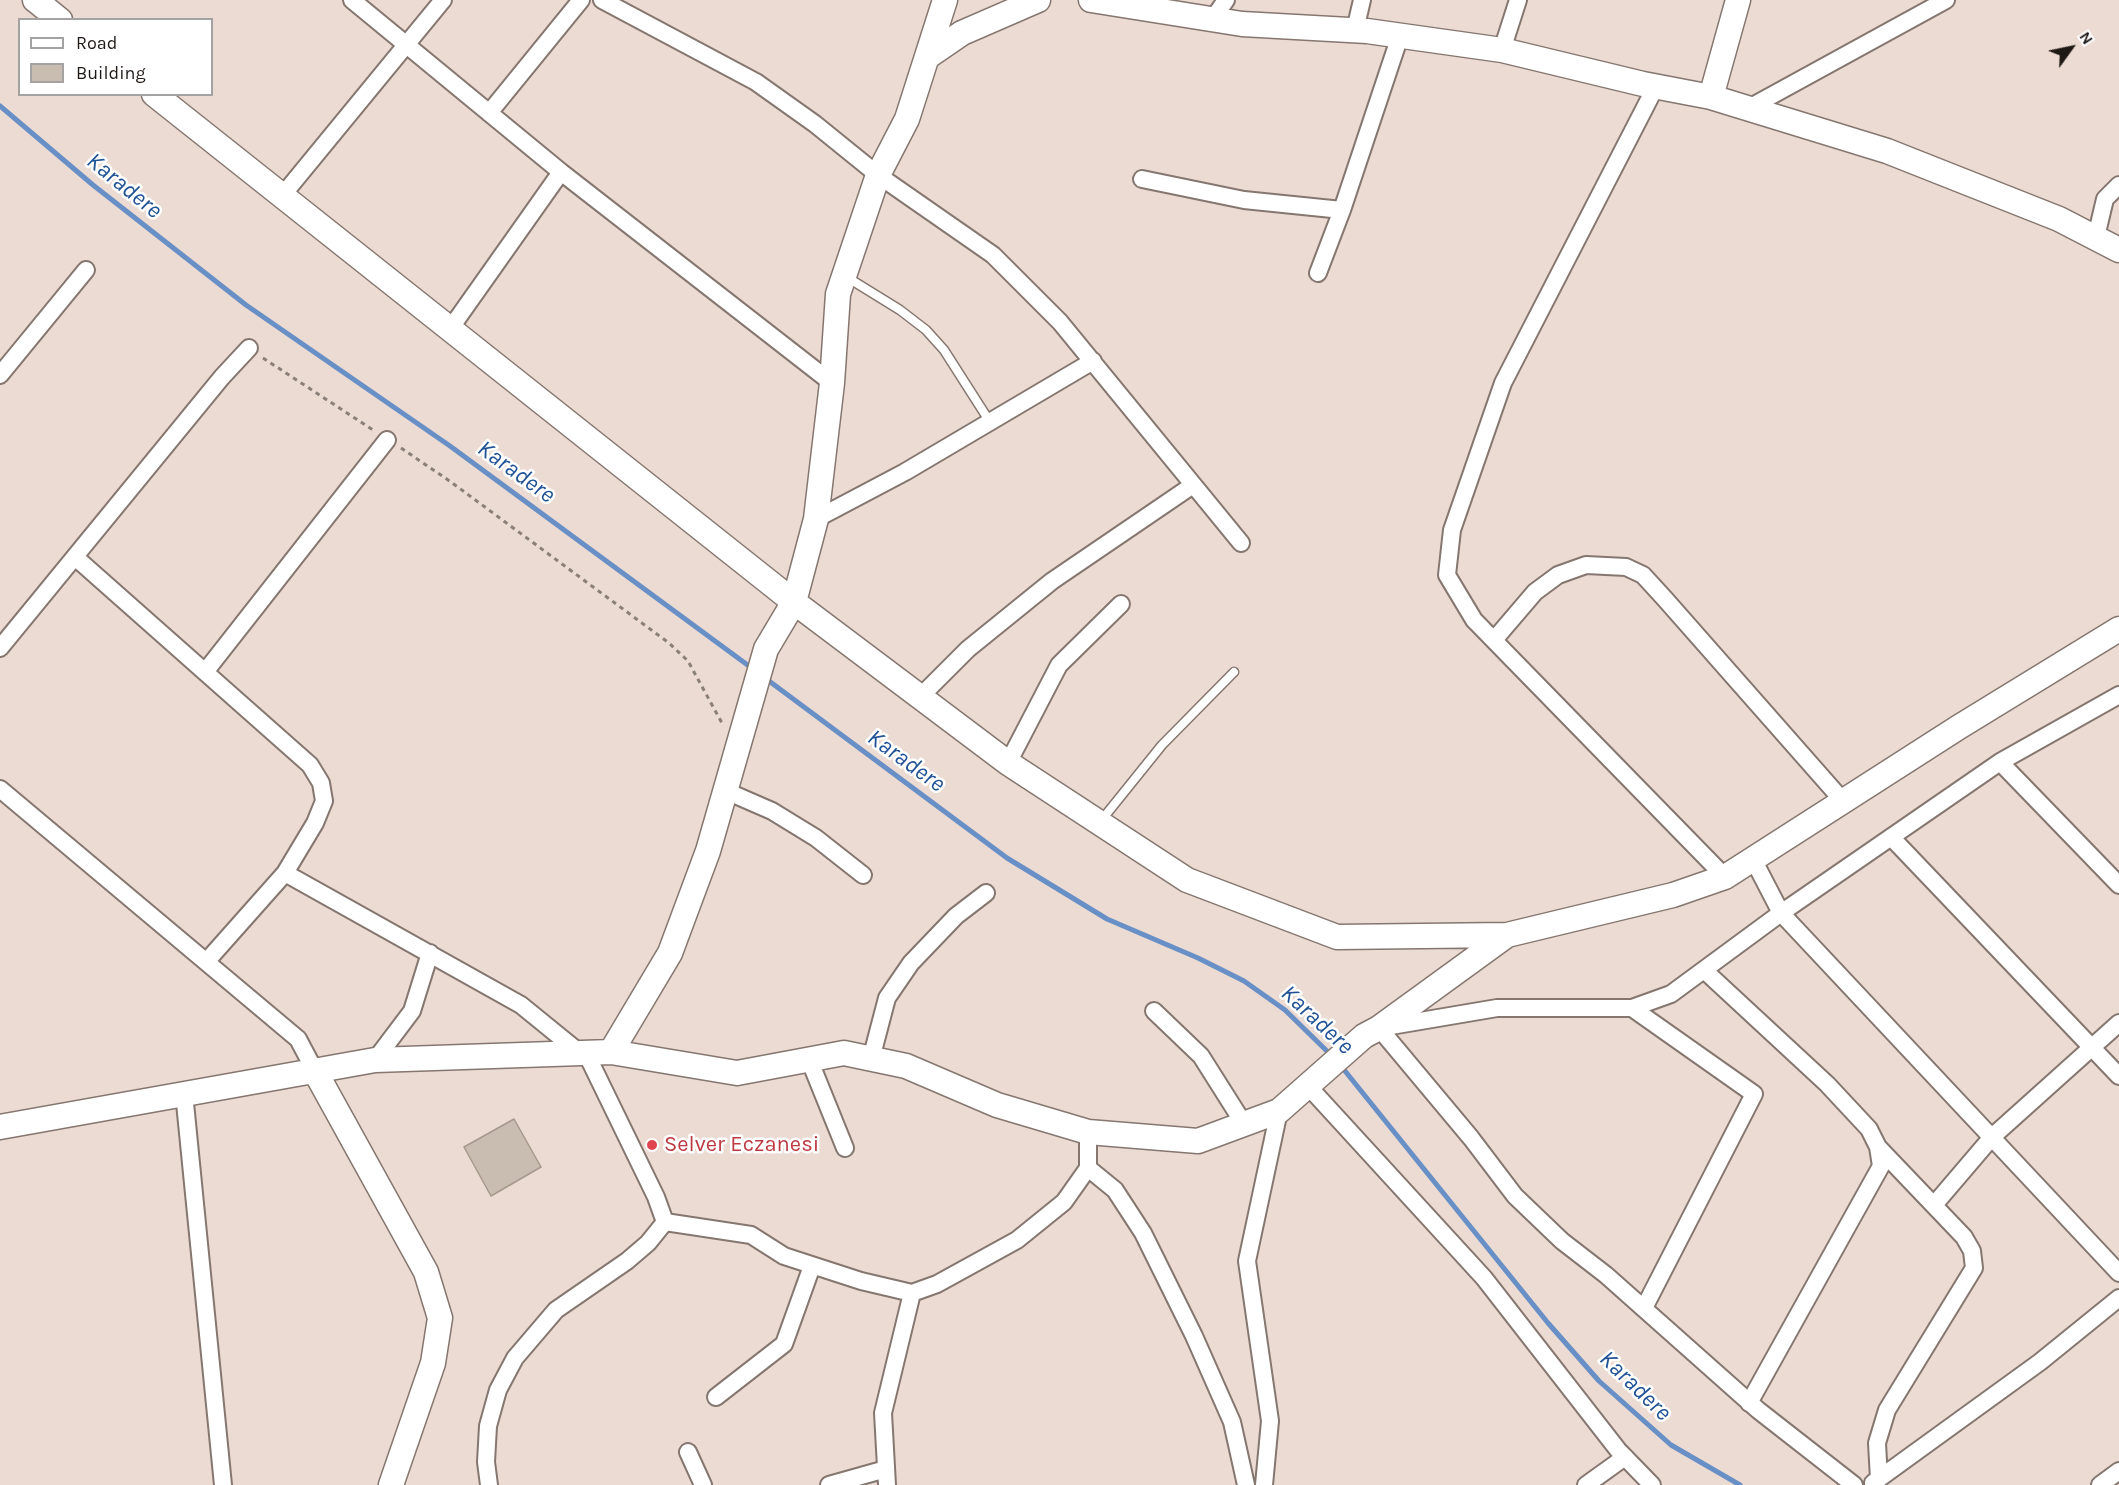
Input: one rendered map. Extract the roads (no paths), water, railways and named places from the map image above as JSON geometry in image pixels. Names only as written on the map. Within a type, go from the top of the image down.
[{"type":"street","points":[[35,0],[58,18]]},
{"type":"street","points":[[352,0],[561,172],[832,383]]},
{"type":"street","points":[[282,196],[443,0]]},
{"type":"street","points":[[489,113],[581,0]]},
{"type":"street","points":[[602,0],[756,82],[815,124],[878,175],[993,255],[1060,322],[1241,543]]},
{"type":"street","points":[[611,1052],[670,952],[708,851],[741,739],[750,696],[766,649],[794,602],[816,519],[832,383],[838,294],[878,175],[908,119],[945,0]]},
{"type":"street","points":[[927,57],[962,33],[1038,0]]},
{"type":"street","points":[[1091,0],[1242,24],[1355,30],[1502,50],[1711,97],[1887,151],[2059,219],[2119,250]]},
{"type":"street","points":[[1212,20],[1226,0]]},
{"type":"street","points":[[1355,30],[1362,0]]},
{"type":"street","points":[[1502,50],[1518,0]]},
{"type":"street","points":[[1711,97],[1738,0]]},
{"type":"street","points":[[1747,109],[1946,0]]},
{"type":"street","points":[[1318,273],[1342,210],[1400,36]]},
{"type":"street","points":[[1656,86],[1503,383],[1452,530],[1447,575],[1474,620],[1725,878]]},
{"type":"street","points":[[157,96],[794,602],[1008,763],[1187,880],[1337,937],[1507,935],[1673,896],[1725,878],[1843,801],[2119,629]]},
{"type":"street","points":[[450,329],[561,172]]},
{"type":"street","points":[[1142,179],[1244,200],[1342,210]]},
{"type":"street","points":[[2096,237],[2105,199],[2119,185]]},
{"type":"street","points":[[0,375],[86,270]]},
{"type":"street","points":[[0,648],[222,377],[249,348]]},
{"type":"street","points":[[816,519],[905,472],[1093,362]]},
{"type":"street","points":[[205,672],[387,440]]},
{"type":"street","points":[[920,697],[968,649],[1052,581],[1193,485]]},
{"type":"street","points":[[75,557],[310,765],[321,783],[324,801],[315,823],[285,873],[206,962]]},
{"type":"street","points":[[1494,640],[1534,592],[1558,575],[1586,565],[1626,567],[1643,575],[1843,801]]},
{"type":"street","points":[[1008,763],[1059,665],[1121,604]]},
{"type":"street","points":[[1372,1032],[1497,1008],[1632,1008],[1671,994],[1781,913],[2000,762],[2119,695]]},
{"type":"street","points":[[2000,762],[2119,885]]},
{"type":"street","points":[[0,789],[298,1039],[426,1272],[440,1318],[433,1363],[391,1485]]},
{"type":"street","points":[[726,791],[772,811],[816,838],[863,875]]},
{"type":"street","points":[[1891,837],[2119,1076]]},
{"type":"street","points":[[1754,861],[1781,913],[2119,1273]]},
{"type":"street","points":[[285,873],[521,1005],[583,1053],[656,1197],[665,1222]]},
{"type":"street","points":[[872,1059],[887,998],[911,963],[956,916],[986,893]]},
{"type":"street","points":[[0,1127],[184,1093],[316,1073],[375,1060],[611,1052],[737,1073],[843,1053],[906,1066],[997,1105],[1088,1132],[1198,1141],[1279,1111],[1372,1032],[1507,935]]},
{"type":"street","points":[[375,1060],[412,1011],[430,953]]},
{"type":"street","points":[[1705,970],[1827,1084],[1869,1129],[1878,1147],[1964,1237],[1972,1251],[1974,1268],[1882,1421],[1877,1443],[1874,1482]]},
{"type":"street","points":[[1632,1008],[1754,1094],[1644,1308]]},
{"type":"street","points":[[1154,1011],[1201,1056],[1244,1124]]},
{"type":"street","points":[[1934,1205],[1992,1137],[2119,1023]]},
{"type":"street","points":[[1372,1032],[1472,1138],[1515,1196],[1562,1241],[1606,1275],[1749,1403],[1854,1485]]},
{"type":"street","points":[[809,1059],[845,1148]]},
{"type":"street","points":[[1314,1081],[1484,1278],[1624,1457],[1652,1485]]},
{"type":"street","points":[[184,1093],[223,1485]]},
{"type":"street","points":[[1264,1485],[1270,1421],[1247,1262],[1279,1111]]},
{"type":"street","points":[[665,1222],[751,1235],[784,1256],[861,1281],[912,1293],[937,1284],[1017,1240],[1064,1202],[1088,1168],[1088,1132]]},
{"type":"street","points":[[1749,1403],[1881,1166],[1878,1147]]},
{"type":"street","points":[[1088,1168],[1115,1190],[1143,1233],[1232,1422],[1246,1485]]},
{"type":"street","points":[[489,1485],[486,1462],[488,1426],[498,1390],[515,1358],[556,1310],[627,1261],[648,1243],[665,1222]]},
{"type":"street","points":[[716,1397],[776,1353],[784,1344],[812,1266]]},
{"type":"street","points":[[829,1485],[887,1477],[883,1413],[912,1293]]},
{"type":"street","points":[[1874,1482],[2040,1362],[2119,1298]]},
{"type":"street","points":[[688,1452],[703,1485]]},
{"type":"street","points":[[1586,1485],[1624,1457]]},
{"type":"street","points":[[2100,1485],[2119,1471]]},
{"type":"lane","points":[[844,276],[900,310],[926,330],[944,351],[990,422]]},
{"type":"lane","points":[[1099,822],[1162,746],[1233,672]]},
{"type":"waterway","name":"Karadere","points":[[0,106],[93,185],[246,305],[450,446],[753,669]]},
{"type":"waterway","name":"Karadere","points":[[765,678],[1007,858],[1107,919],[1198,958],[1244,981],[1285,1010],[1333,1057]]},
{"type":"waterway","name":"Karadere","points":[[1341,1066],[1548,1323],[1599,1381],[1671,1445],[1740,1485]]},
{"type":"place","name":"Selver Eczanesi","points":[[652,1145]]}]
